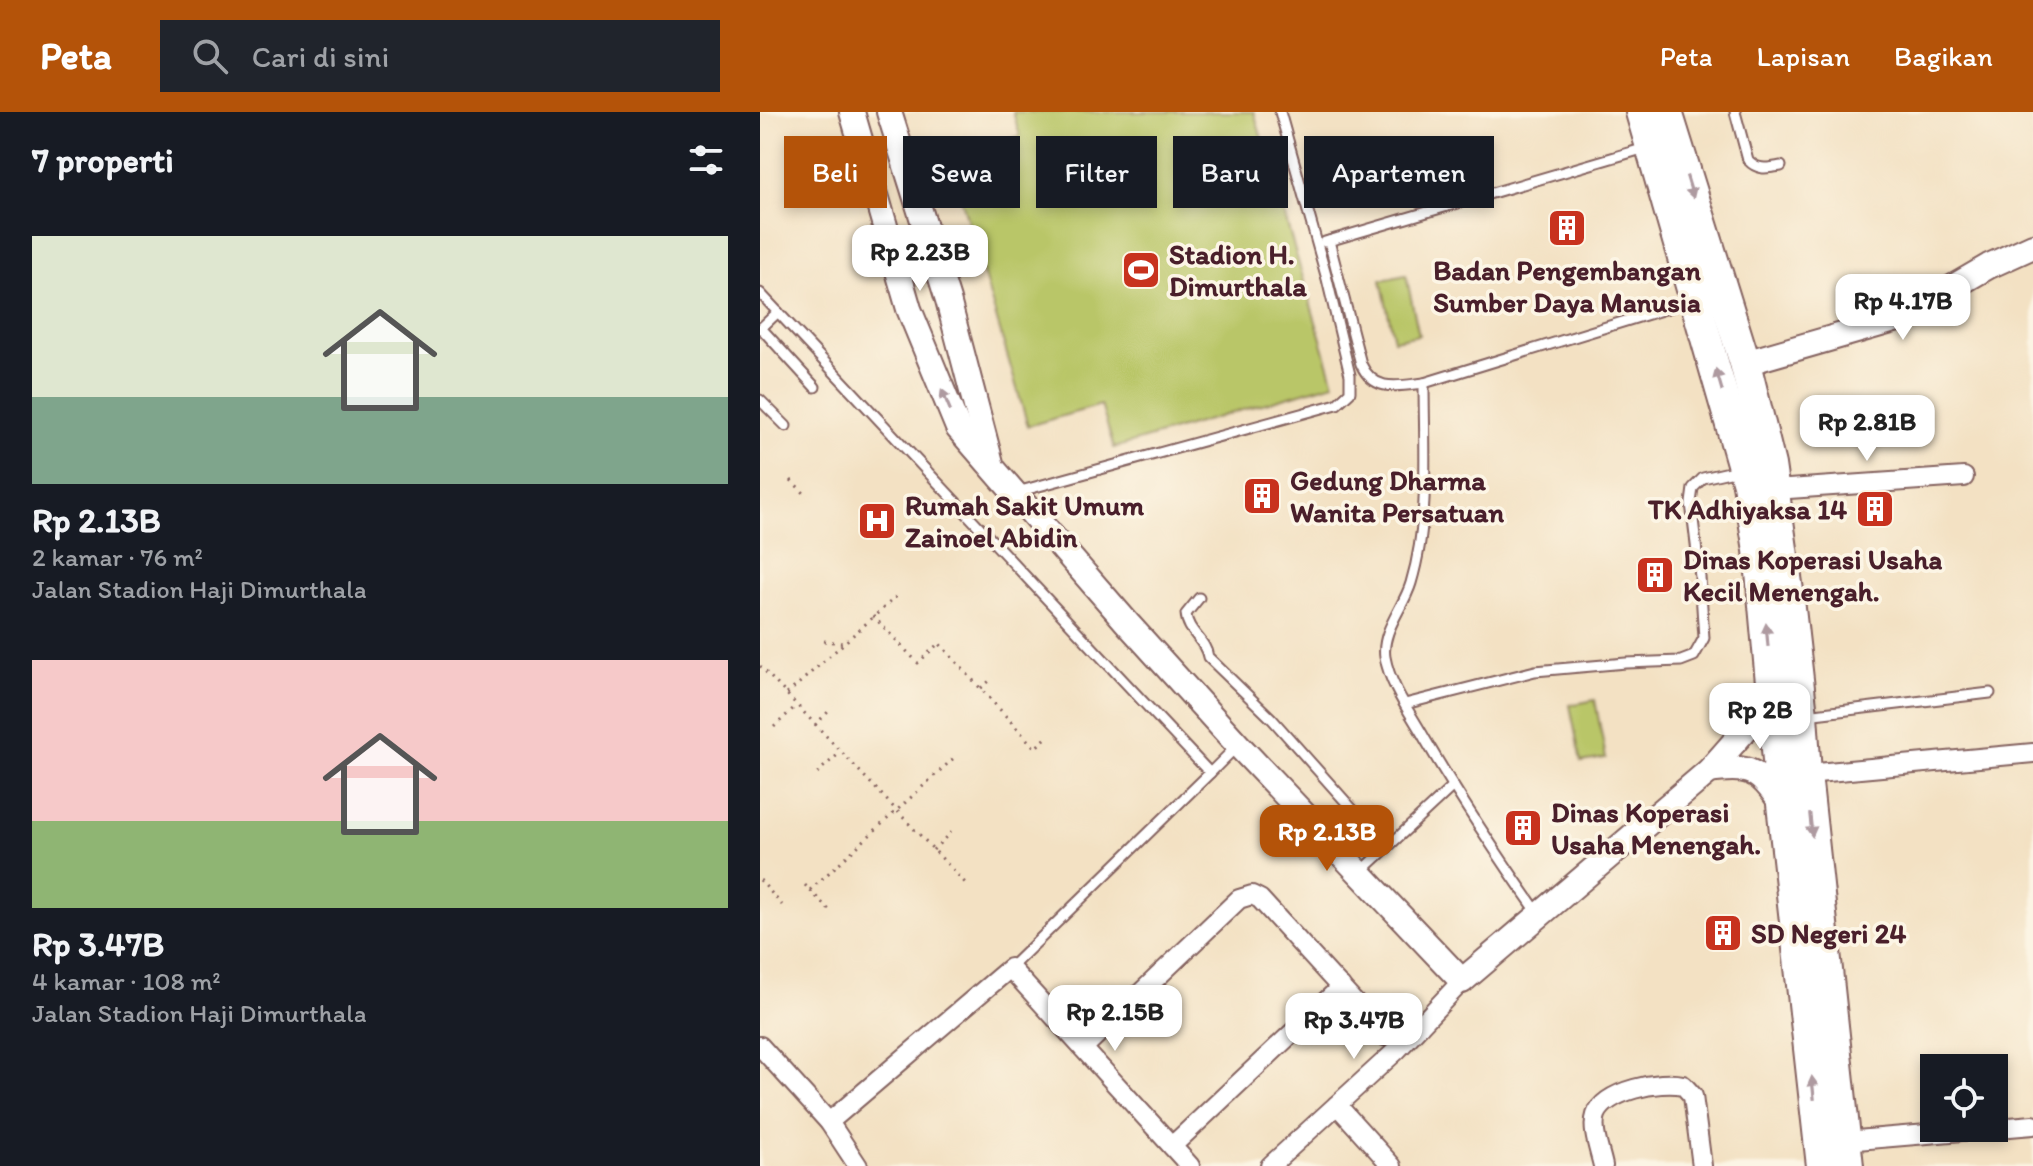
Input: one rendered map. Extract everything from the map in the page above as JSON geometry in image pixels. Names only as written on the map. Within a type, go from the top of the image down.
[{"type":"main road","points":[[1641,112],[1744,468],[1759,550],[1782,804],[1822,1166]]},
{"type":"main road","points":[[1667,112],[1745,363],[1770,465],[1802,715],[1847,1153]]},
{"type":"street","points":[[852,112],[859,136]]},
{"type":"street","points":[[889,112],[903,160]]},
{"type":"street","points":[[880,208],[909,309],[958,428],[1238,745],[1462,981]]},
{"type":"street","points":[[918,208],[948,300],[991,463]]},
{"type":"street","points":[[1745,363],[1898,319],[1989,266],[2033,246]]},
{"type":"street","points":[[909,309],[948,300]]},
{"type":"street","points":[[1774,490],[1964,477]]},
{"type":"street","points":[[1270,1166],[1397,1050],[1462,981],[1709,771],[1773,698]]},
{"type":"street","points":[[1806,774],[2033,753]]},
{"type":"street","points":[[1709,771],[1731,768],[1750,770],[1762,777],[1782,804]]},
{"type":"street","points":[[1083,1048],[1242,897],[1252,895],[1260,899],[1385,1036]]},
{"type":"street","points":[[829,1122],[1010,968],[1190,1166]]},
{"type":"street","points":[[1172,1146],[1341,987]]},
{"type":"street","points":[[760,1046],[829,1122],[858,1166]]},
{"type":"street","points":[[1603,1166],[1595,1127],[1598,1111],[1609,1100],[1635,1088],[1678,1083],[1688,1088],[1693,1096],[1702,1166]]},
{"type":"street","points":[[1337,1105],[1392,1166]]},
{"type":"street","points":[[1847,1153],[2033,1125]]},
{"type":"lane","points":[[1014,492],[1337,404],[1350,392],[1350,375],[1280,112]]},
{"type":"lane","points":[[1735,112],[1748,160],[1753,166],[1761,169],[1781,166]]},
{"type":"lane","points":[[1317,244],[1652,146]]},
{"type":"lane","points":[[1329,241],[1366,375],[1381,385],[1424,383],[1696,299]]},
{"type":"lane","points":[[760,293],[1210,773]]},
{"type":"lane","points":[[778,312],[761,329],[815,387]]},
{"type":"lane","points":[[1424,383],[1423,503],[1418,551],[1410,587],[1385,643],[1385,656],[1405,704],[1453,786],[1540,916]]},
{"type":"lane","points":[[760,400],[786,426]]},
{"type":"lane","points":[[1405,704],[1535,671],[1681,661],[1694,656],[1704,638],[1691,503],[1693,488],[1703,478],[1744,468]]},
{"type":"lane","points":[[1199,598],[1186,614],[1186,621],[1206,647],[1208,657],[1272,719],[1387,848]]},
{"type":"lane","points":[[1802,715],[1990,693]]},
{"type":"lane","points":[[1010,968],[1238,745]]},
{"type":"lane","points":[[1359,873],[1453,786]]},
{"type":"path","points":[[791,480],[806,495]]},
{"type":"path","points":[[787,694],[898,595]]},
{"type":"path","points":[[873,616],[918,663],[939,643],[1035,748],[1046,738]]},
{"type":"path","points":[[824,641],[843,643]]},
{"type":"path","points":[[760,666],[968,886]]},
{"type":"path","points":[[981,688],[992,679]]},
{"type":"path","points":[[774,727],[797,705]]},
{"type":"path","points":[[815,725],[828,712]]},
{"type":"path","points":[[817,773],[841,752]]},
{"type":"path","points":[[810,890],[956,756]]},
{"type":"path","points":[[933,850],[951,832]]},
{"type":"path","points":[[768,874],[760,881],[782,905]]},
{"type":"path","points":[[805,885],[829,910]]},
{"type":"green space","name":"Stadion H. Dimurthala","points":[[1013,112],[1254,112],[1261,136],[1173,136],[1173,208],[1282,208],[1334,383],[1114,448],[1101,405],[1028,426],[964,208],[1020,208],[1020,136]]},
{"type":"green space","points":[[1406,275],[1419,335],[1394,340],[1381,280]]},
{"type":"green space","points":[[1595,700],[1606,758],[1581,762],[1570,705]]},
{"type":"place","name":"Badan Pengembangan Sumber Daya Manusia","points":[[1567,228]]},
{"type":"place","name":"Stadion H. Dimurthala","points":[[1141,270]]},
{"type":"place","name":"Gedung Dharma Wanita Persatuan","points":[[1262,496]]},
{"type":"place","name":"TK Adhiyaksa 14","points":[[1875,509]]},
{"type":"place","name":"Rumah Sakit Umum Zainoel Abidin","points":[[877,521]]},
{"type":"place","name":"Dinas Koperasi Usaha Kecil Menengah.","points":[[1655,575]]},
{"type":"place","name":"Dinas Koperasi Usaha Menengah.","points":[[1523,828]]},
{"type":"place","name":"SD Negeri 24","points":[[1723,933]]}]
